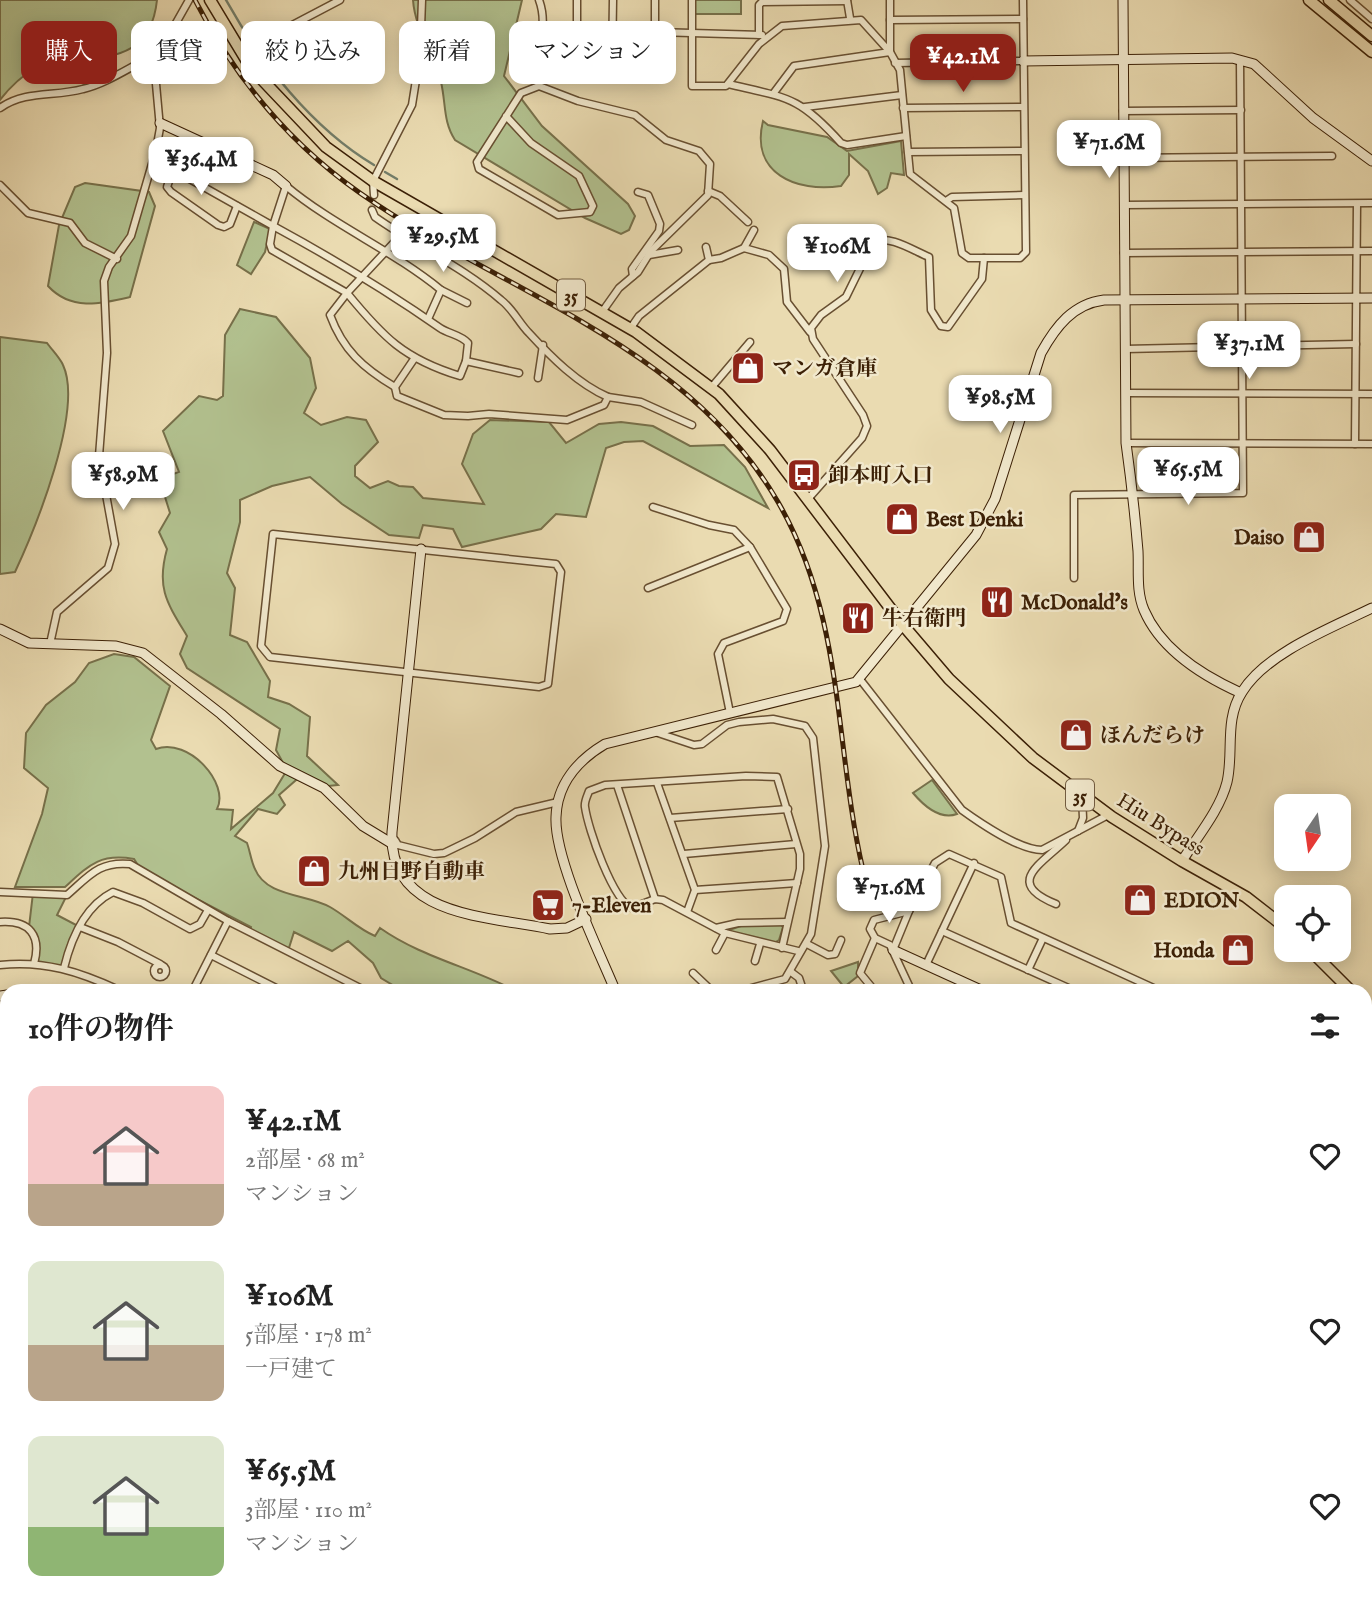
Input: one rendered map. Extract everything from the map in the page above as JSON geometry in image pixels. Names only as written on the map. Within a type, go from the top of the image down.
[{"type":"highway","name":"35","points":[[210,0],[251,68],[285,107],[326,147],[373,181],[630,329],[711,388],[770,450],[903,625]]},
{"type":"highway","points":[[1309,0],[1372,52]]},
{"type":"highway","points":[[1329,0],[1372,36]]},
{"type":"highway","name":"Hiu Bypass","points":[[903,625],[949,679],[1033,758],[1109,815],[1246,897],[1274,919]]},
{"type":"highway","points":[[1322,962],[1344,984]]},
{"type":"street","points":[[177,21],[189,0]]},
{"type":"street","points":[[301,21],[340,0]]},
{"type":"street","points":[[374,195],[373,181],[412,105],[420,55],[422,0]]},
{"type":"street","points":[[539,86],[536,71],[544,12],[540,0]]},
{"type":"street","points":[[577,0],[577,21]]},
{"type":"street","points":[[613,21],[614,0]]},
{"type":"street","points":[[655,0],[656,21]]},
{"type":"street","points":[[692,0],[692,86],[713,88],[728,84],[773,94],[805,107],[841,143],[847,145],[906,136]]},
{"type":"street","points":[[890,0],[890,52]]},
{"type":"street","points":[[728,84],[768,36],[782,26],[850,18],[861,20],[890,52],[900,70],[910,174],[954,208],[962,253],[969,258],[1020,258],[1026,252],[1023,0]]},
{"type":"street","points":[[1123,0],[1126,443],[1133,494],[1139,593],[1145,613],[1164,639],[1186,661],[1214,681],[1241,693]]},
{"type":"street","points":[[1350,0],[1372,19]]},
{"type":"street","points":[[759,35],[759,5],[762,2],[847,1],[850,18]]},
{"type":"street","points":[[890,20],[1023,19]]},
{"type":"street","points":[[676,34],[768,36]]},
{"type":"street","points":[[773,94],[794,66],[890,52]]},
{"type":"street","points":[[1074,578],[1074,495],[1243,493],[1240,60]]},
{"type":"street","points":[[895,63],[1240,60],[1254,64],[1324,127],[1372,161]]},
{"type":"street","points":[[0,108],[14,98],[28,94],[82,90],[131,67]]},
{"type":"street","points":[[50,643],[57,612],[108,568],[114,551],[113,527],[103,492],[99,456],[107,353],[104,281],[109,267],[131,236],[154,159],[160,123],[156,84]]},
{"type":"street","points":[[506,116],[531,143],[579,176],[593,205],[590,212],[558,215],[479,169],[477,162],[506,116],[521,93],[539,86],[578,101],[627,112],[666,140],[699,151],[710,163],[708,191],[633,276],[619,288],[602,313]]},
{"type":"street","points":[[805,107],[902,95]]},
{"type":"street","points":[[903,108],[1023,107]]},
{"type":"street","points":[[1123,111],[1241,110]]},
{"type":"street","points":[[160,123],[273,175],[332,222],[387,252],[441,290],[467,303]]},
{"type":"street","points":[[908,152],[1023,151]]},
{"type":"street","points":[[1124,158],[1332,156]]},
{"type":"street","points":[[154,159],[274,226],[363,277],[444,331],[464,339],[468,343],[466,361],[460,376],[414,359],[373,325],[347,293],[272,250],[270,244],[274,226],[286,186]]},
{"type":"street","points":[[173,169],[167,187],[171,192],[218,225],[224,227],[230,224],[237,206]]},
{"type":"street","points":[[0,185],[28,213],[70,223],[85,243],[117,259]]},
{"type":"street","points":[[708,191],[720,196],[748,222]]},
{"type":"street","points":[[633,276],[632,269],[659,231],[660,224],[648,195],[638,192]]},
{"type":"street","points":[[946,201],[952,197],[1024,195]]},
{"type":"street","points":[[1125,205],[1372,203]]},
{"type":"street","points":[[1355,444],[1357,204]]},
{"type":"street","points":[[372,210],[375,218],[458,268],[503,301],[529,334],[590,389],[608,397],[641,402],[692,425]]},
{"type":"street","points":[[630,329],[639,316],[709,260],[744,248],[754,230]]},
{"type":"street","points":[[401,236],[330,314],[341,340],[360,364],[395,387],[397,396],[444,415],[567,420],[604,405],[608,397]]},
{"type":"street","points":[[811,333],[814,321],[846,297],[873,242],[878,239],[929,257],[931,310],[941,326],[948,327],[982,279],[984,258]]},
{"type":"street","points":[[706,247],[709,260]]},
{"type":"street","points":[[744,248],[769,256],[784,269],[787,302],[811,333],[863,415],[867,426],[862,438],[808,499]]},
{"type":"street","points":[[649,255],[678,250]]},
{"type":"street","points":[[1124,253],[1372,251]]},
{"type":"street","points":[[428,319],[441,290]]},
{"type":"street","points":[[613,984],[586,919],[560,843],[556,816],[558,802],[575,766],[605,744],[843,687],[859,678],[976,535],[995,499],[1034,371],[1051,335],[1076,309],[1090,302],[1123,299],[1372,298]]},
{"type":"street","points":[[711,388],[750,342]]},
{"type":"street","points":[[1125,349],[1243,349],[1356,344]]},
{"type":"street","points":[[538,378],[543,345]]},
{"type":"street","points":[[395,387],[414,359]]},
{"type":"street","points":[[466,361],[519,373]]},
{"type":"street","points":[[1126,393],[1372,394]]},
{"type":"street","points":[[1126,443],[1244,446],[1372,444]]},
{"type":"street","points":[[653,507],[734,530],[750,547],[787,609],[783,621],[724,643],[718,654],[730,713]]},
{"type":"street","points":[[272,534],[556,564],[561,572],[548,684],[539,687],[408,672],[270,657],[261,646],[261,638],[272,534]]},
{"type":"street","points":[[648,588],[750,547]]},
{"type":"street","points":[[421,549],[391,843],[407,883],[438,906],[550,929],[567,928],[586,919]]},
{"type":"street","points":[[1182,861],[1224,790],[1229,768],[1231,725],[1241,693],[1259,671],[1273,660],[1372,608]]},
{"type":"street","points":[[0,629],[29,643],[116,646],[143,653],[221,714],[280,766],[324,789],[363,826],[391,843]]},
{"type":"street","points":[[859,678],[961,810],[1033,850],[1042,850],[1068,839]]},
{"type":"street","points":[[654,731],[694,745],[702,744],[727,725],[756,720],[793,721],[810,732],[825,846],[807,944],[798,951],[791,972],[785,979],[773,984]]},
{"type":"street","points":[[782,948],[797,883],[800,854],[777,777],[770,775],[617,785],[596,787],[589,791],[585,800],[604,864],[617,895],[625,905],[632,908],[655,899],[671,903],[725,933],[760,944],[798,951]]},
{"type":"street","points":[[657,783],[695,890],[687,912]]},
{"type":"street","points":[[617,785],[655,899]]},
{"type":"street","points":[[1077,832],[1083,818],[1082,796]]},
{"type":"street","points":[[392,832],[398,845],[434,854],[444,853],[475,838],[516,812],[558,802]]},
{"type":"street","points":[[670,818],[788,809]]},
{"type":"street","points":[[1056,904],[1035,895],[1029,888],[1029,881],[1038,865],[1077,832],[1109,815]]},
{"type":"street","points":[[684,854],[796,844]]},
{"type":"street","points":[[893,950],[909,911],[940,857],[955,855],[1004,881],[1011,923],[1140,984]]},
{"type":"street","points":[[0,892],[67,895],[96,869],[111,862],[130,864],[208,910],[348,984]]},
{"type":"street","points":[[926,965],[974,863]]},
{"type":"street","points":[[695,890],[797,883]]},
{"type":"street","points":[[64,968],[69,948],[80,927],[105,896],[113,892],[143,903],[190,929],[196,929],[208,910]]},
{"type":"street","points":[[907,984],[890,945],[875,938],[870,929],[874,920],[909,911]]},
{"type":"street","points":[[198,984],[228,920]]},
{"type":"street","points":[[0,922],[18,922],[34,932],[37,941],[34,964]]},
{"type":"street","points":[[714,928],[738,923],[787,922]]},
{"type":"street","points":[[80,927],[118,942],[160,964]]},
{"type":"street","points":[[942,931],[1057,984]]},
{"type":"street","points":[[716,950],[725,933]]},
{"type":"street","points":[[869,984],[860,973],[875,938]]},
{"type":"street","points":[[1028,970],[1044,938]]},
{"type":"street","points":[[807,944],[828,955],[835,954],[841,940]]},
{"type":"street","points":[[755,961],[760,944]]},
{"type":"street","points":[[893,950],[968,984]]},
{"type":"street","points":[[211,955],[269,984]]},
{"type":"street","points":[[0,964],[34,964],[64,968],[104,984]]},
{"type":"street","points":[[693,972],[704,984]]},
{"type":"street","points":[[791,972],[799,978],[801,984]]},
{"type":"green space","points":[[0,0],[157,0],[152,21],[131,21],[131,48],[117,54],[117,21],[21,21],[21,79],[0,100]]},
{"type":"green space","points":[[413,0],[522,0],[517,21],[509,21],[509,55],[504,76],[542,126],[628,204],[635,216],[629,230],[621,234],[585,218],[455,140],[447,119],[441,84],[495,84],[495,21],[417,21]]},
{"type":"green space","points":[[695,0],[741,0],[741,14],[695,14]]},
{"type":"green space","points":[[763,121],[768,125],[827,137],[847,151],[901,141],[904,175],[891,173],[887,188],[878,194],[868,171],[849,154],[849,175],[841,186],[808,186],[793,182],[780,176],[763,154]]},
{"type":"green space","points":[[85,183],[149,192],[155,206],[130,297],[86,304],[66,299],[48,286],[59,225],[75,187]]},
{"type":"green space","points":[[254,222],[270,229],[265,252],[251,274],[237,265]]},
{"type":"green space","points":[[240,309],[276,317],[310,358],[316,388],[304,413],[321,425],[347,417],[366,420],[378,442],[355,466],[355,476],[370,488],[388,481],[399,486],[413,487],[423,498],[484,504],[462,464],[473,434],[490,420],[549,422],[566,443],[599,424],[621,422],[653,426],[690,446],[724,445],[745,467],[768,508],[643,441],[624,442],[606,448],[586,517],[556,514],[541,529],[462,547],[453,529],[423,525],[419,538],[389,535],[342,504],[310,477],[272,486],[240,500],[240,522],[227,573],[235,588],[230,635],[247,642],[270,681],[268,697],[289,704],[310,717],[307,756],[338,785],[328,786],[303,774],[279,795],[285,805],[277,814],[258,809],[235,836],[247,843],[255,869],[268,885],[330,907],[375,936],[380,928],[412,947],[500,984],[391,984],[381,978],[373,963],[348,941],[332,951],[294,932],[288,951],[250,932],[251,927],[141,870],[134,859],[112,858],[96,862],[65,887],[15,887],[42,814],[48,788],[24,768],[26,733],[46,705],[75,682],[89,663],[114,654],[134,657],[170,686],[151,740],[156,749],[169,747],[181,750],[204,765],[218,787],[217,809],[233,810],[231,829],[273,793],[287,770],[276,750],[280,729],[187,668],[180,654],[187,636],[169,604],[163,585],[167,549],[159,532],[170,513],[165,497],[151,482],[179,472],[163,431],[199,396],[217,400],[223,396],[225,335]]},
{"type":"green space","points":[[0,337],[47,343],[63,365],[68,385],[62,439],[45,499],[15,572],[0,574]]},
{"type":"green space","points":[[932,780],[957,814],[939,813],[927,807],[913,793]]},
{"type":"green space","points":[[33,893],[67,895],[57,915],[80,927],[64,968],[34,964],[36,957],[29,927]]},
{"type":"green space","points":[[780,924],[783,927],[779,940],[774,943],[726,931],[744,925]]},
{"type":"green space","points":[[858,962],[858,976],[848,984],[842,984],[831,971]]},
{"type":"waterway","points":[[226,0],[255,47],[290,92],[330,132],[374,165]]},
{"type":"waterway","points":[[385,172],[397,179]]},
{"type":"tunnel","points":[[372,210],[374,195]]},
{"type":"railway","points":[[195,0],[246,82],[287,131],[334,174],[415,229],[588,325],[643,361],[694,400],[739,447],[778,502],[800,546],[815,591],[827,636],[863,870]]},
{"type":"place","name":"マンガ倉庫","points":[[748,368]]},
{"type":"place","name":"卸本町入口","points":[[804,475]]},
{"type":"place","name":"Best Denki","points":[[902,519]]},
{"type":"place","name":"Daiso","points":[[1309,537]]},
{"type":"place","name":"McDonald's","points":[[997,602]]},
{"type":"place","name":"牛右衛門","points":[[858,618]]},
{"type":"place","name":"ほんだらけ","points":[[1076,735]]},
{"type":"place","name":"九州日野自動車","points":[[314,871]]},
{"type":"place","name":"EDION","points":[[1140,900]]},
{"type":"place","name":"7-Eleven","points":[[548,905]]},
{"type":"place","name":"Honda","points":[[1238,950]]}]
